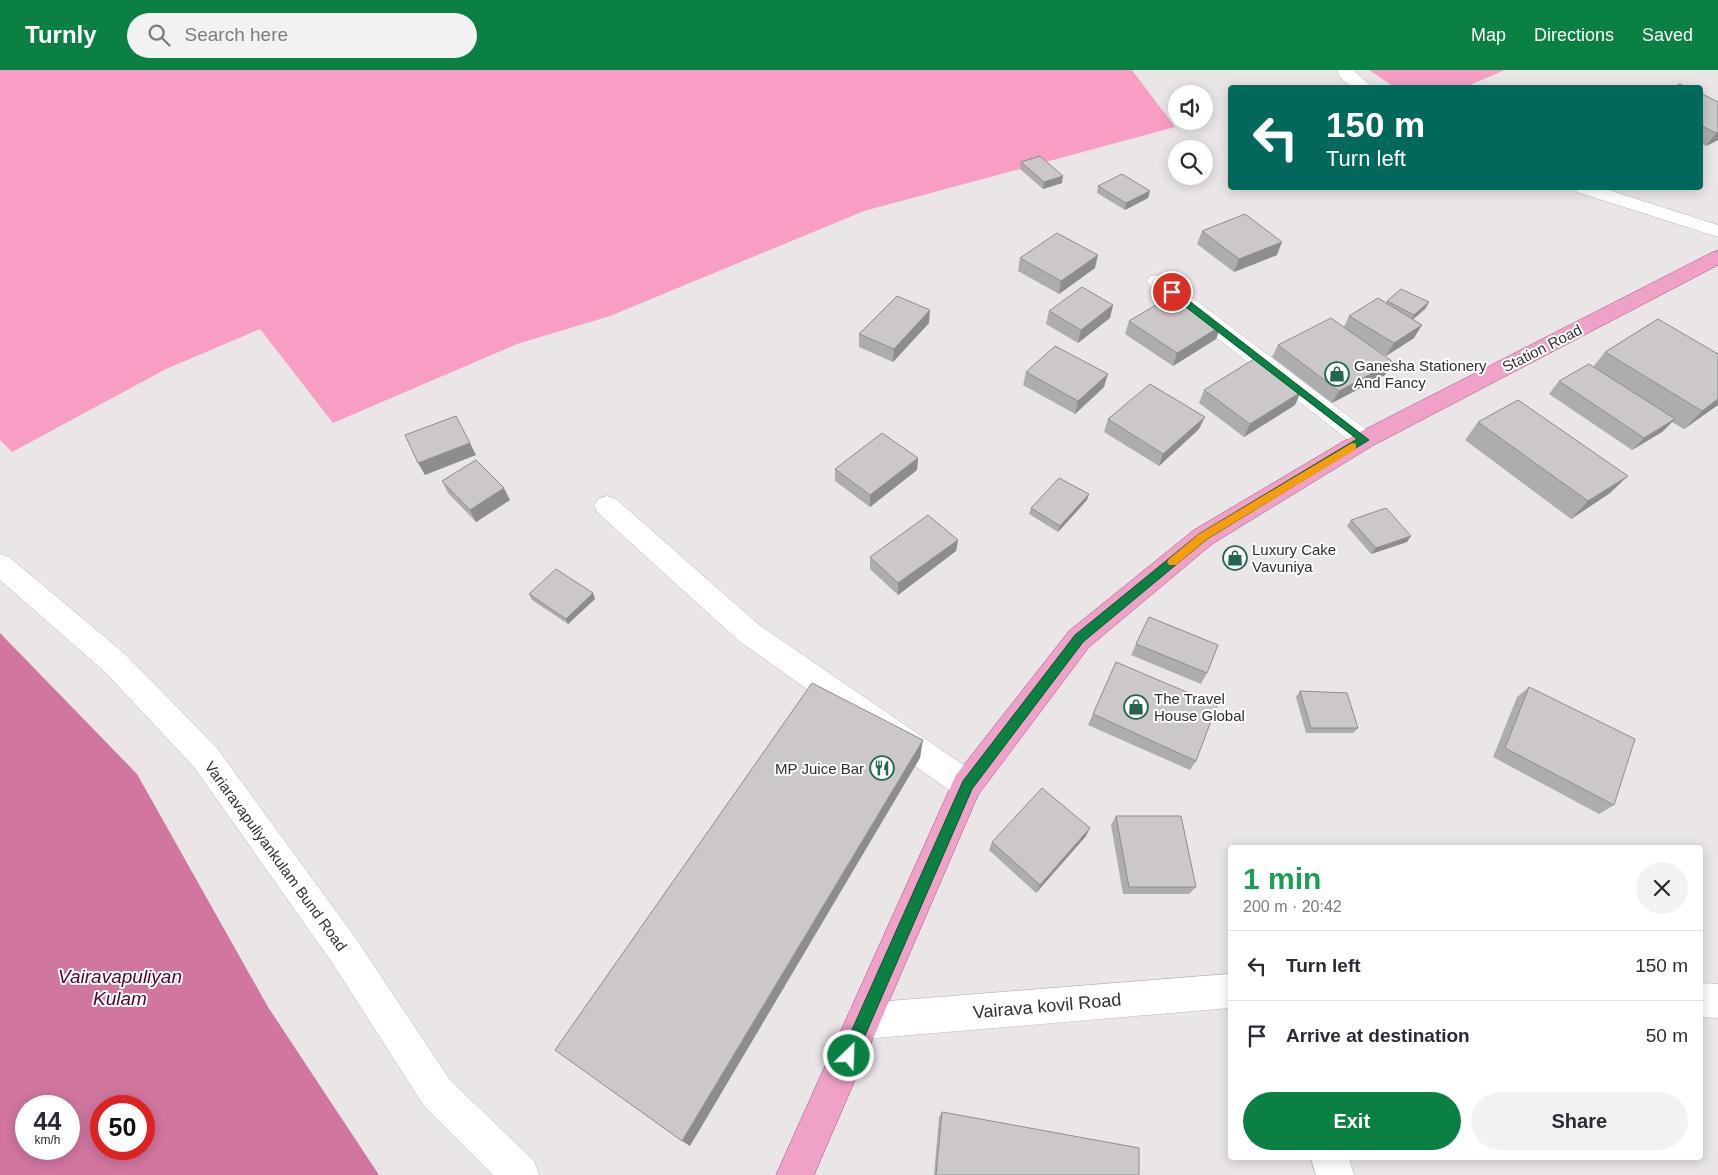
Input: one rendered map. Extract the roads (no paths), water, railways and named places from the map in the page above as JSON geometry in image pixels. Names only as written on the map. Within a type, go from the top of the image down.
[{"type":"main road","name":"Station Road","points":[[795,1175],[967,785],[1079,639],[1203,536],[1364,440],[1718,256]]},
{"type":"street","points":[[1345,70],[1347,75],[1362,85]]},
{"type":"street","points":[[1590,190],[1718,231]]},
{"type":"street","points":[[1157,281],[1364,440]]},
{"type":"street","points":[[607,506],[749,633],[967,785]]},
{"type":"street","name":"Variaravapuliyankulam Bund Road","points":[[0,564],[115,664],[204,757],[345,952],[437,1093],[520,1175]]},
{"type":"street","name":"Vairava kovil Road","points":[[864,1021],[1228,991]]},
{"type":"street","points":[[1703,1000],[1718,1001]]},
{"type":"street","points":[[1331,1160],[1335,1175]]},
{"type":"water","name":"Vairavapuliyan Kulam","points":[[0,633],[137,774],[268,1007],[379,1175],[0,1175]]},
{"type":"place","name":"Ganesha Stationery And Fancy","points":[[1337,374]]},
{"type":"place","name":"Luxury Cake Vavuniya","points":[[1235,558]]},
{"type":"place","name":"The Travel House Global","points":[[1136,707]]},
{"type":"place","name":"MP Juice Bar","points":[[882,768]]}]
